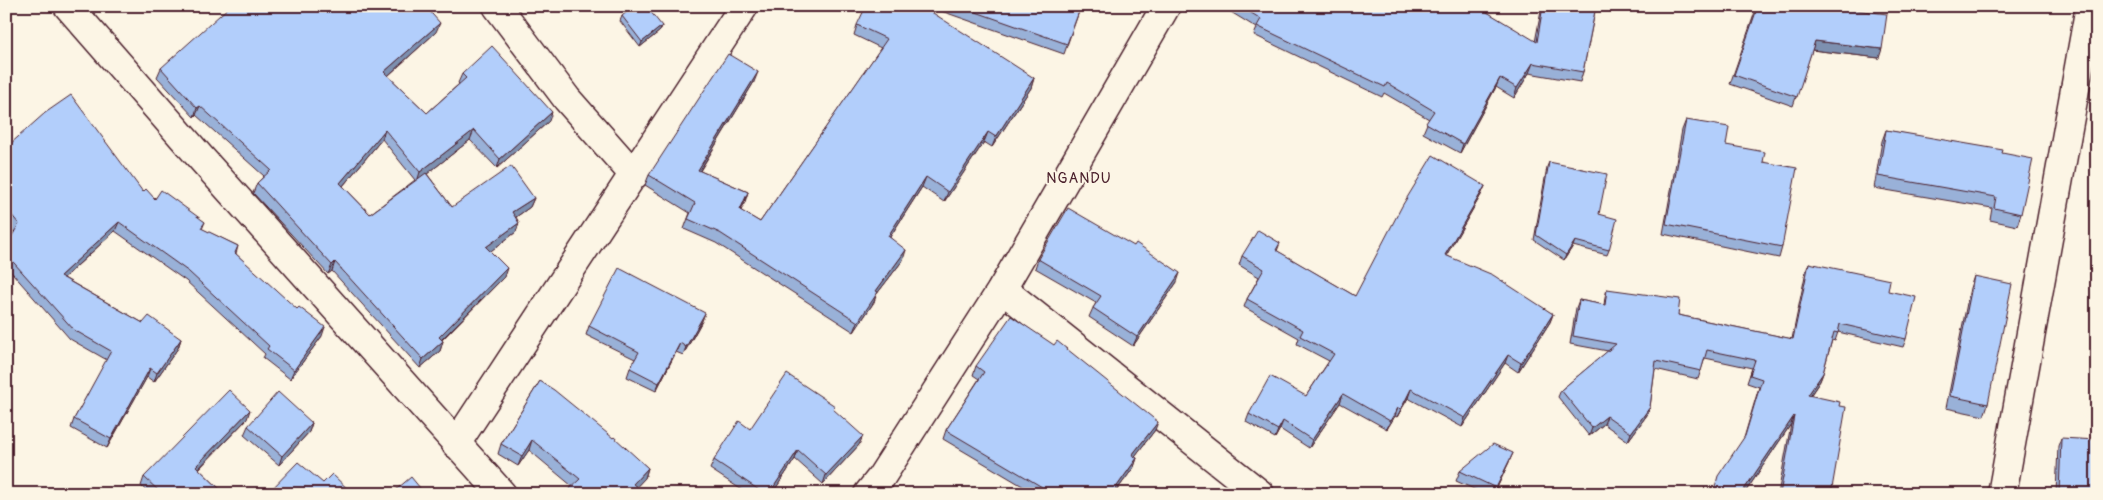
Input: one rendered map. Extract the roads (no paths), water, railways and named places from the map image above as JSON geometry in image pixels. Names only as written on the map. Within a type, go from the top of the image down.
[{"type":"street","points":[[68,6],[200,157],[502,494]]},
{"type":"street","points":[[497,6],[567,99],[634,175]]},
{"type":"street","points":[[456,444],[744,6]]},
{"type":"street","points":[[868,494],[880,479],[1002,289],[1166,6]]},
{"type":"street","points":[[2002,494],[2090,6]]},
{"type":"street","points":[[1002,289],[1260,494]]},
{"type":"district","name":"NGANDU","points":[[1079,178]]}]
